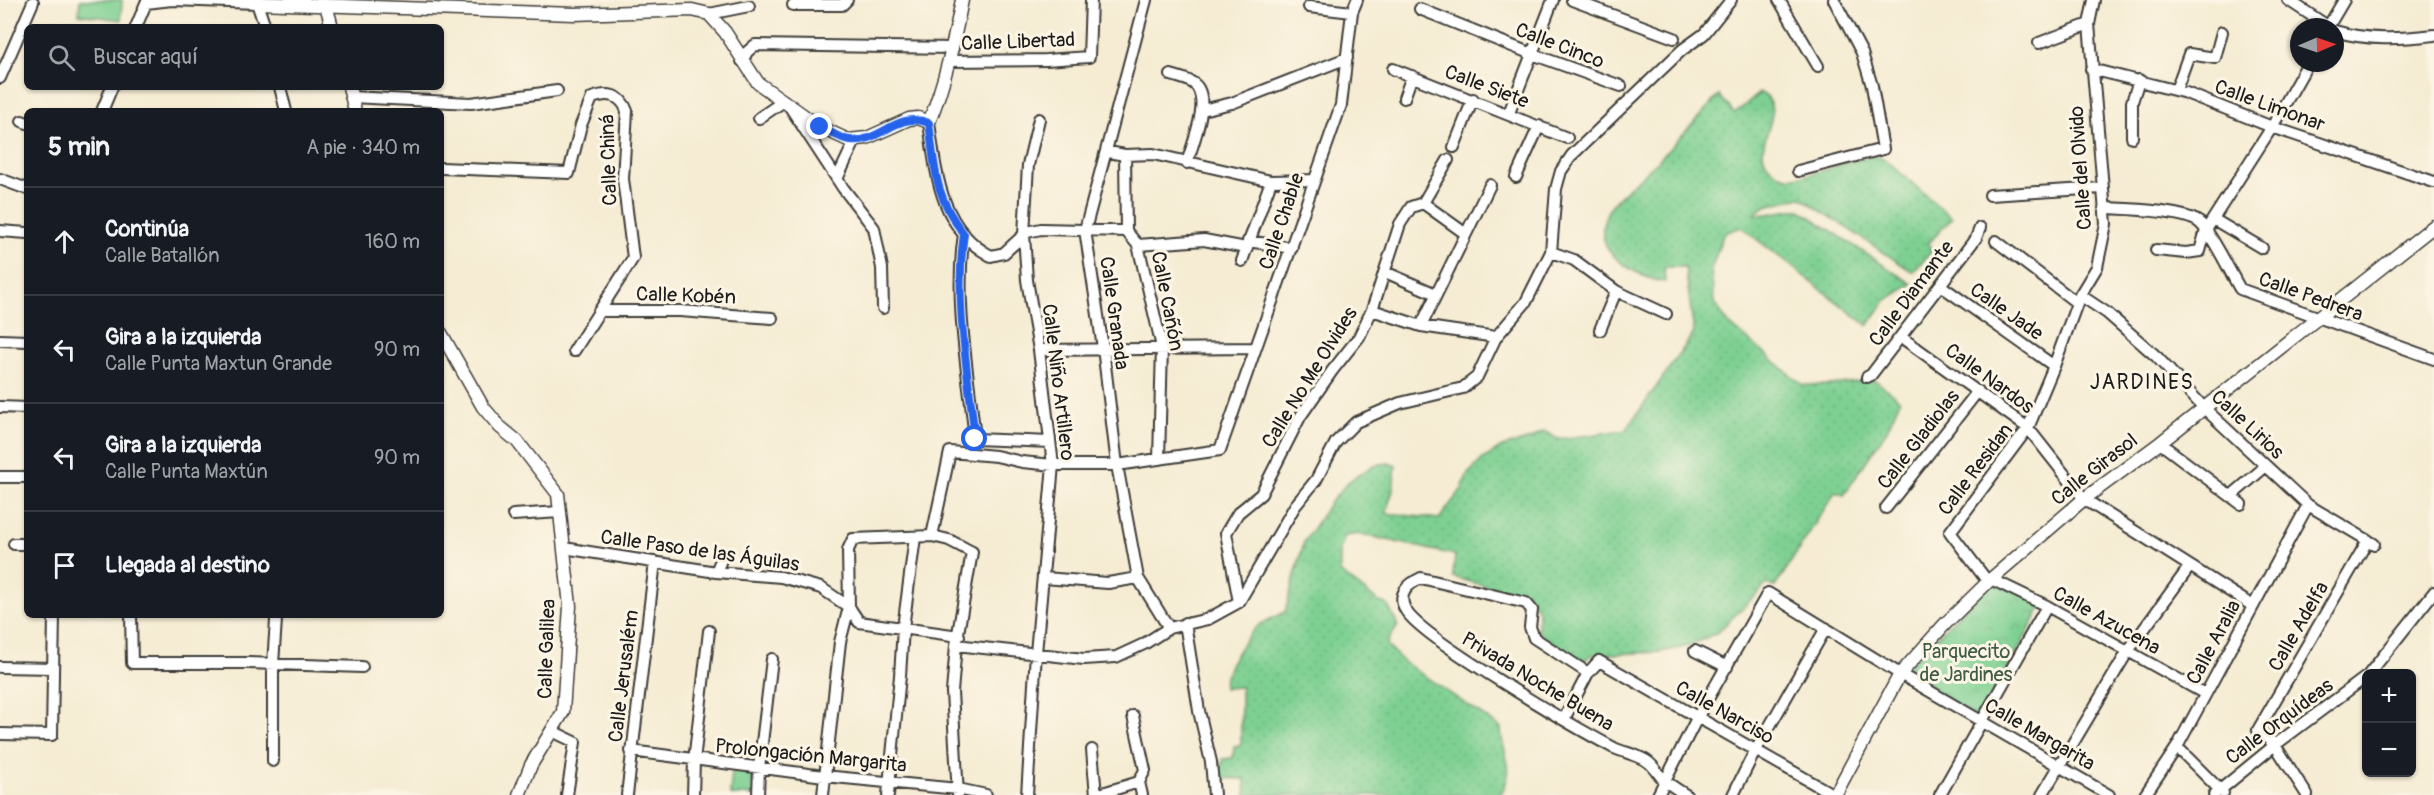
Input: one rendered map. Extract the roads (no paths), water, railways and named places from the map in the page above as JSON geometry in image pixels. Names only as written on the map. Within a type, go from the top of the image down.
[{"type":"street","points":[[137,24],[146,3],[172,0],[257,1],[574,14],[692,10],[709,14],[749,6]]},
{"type":"street","points":[[793,5],[842,6],[848,0]]},
{"type":"street","points":[[962,0],[949,61],[938,102],[929,123],[940,191],[945,207],[964,234],[980,250],[991,256],[1004,253],[1024,234],[1041,229],[1126,231],[1125,155]]},
{"type":"street","name":"Calle Libertad","points":[[949,61],[1089,57],[1091,0]]},
{"type":"street","name":"Calle Granada","points":[[1146,0],[1122,86],[1108,152],[1085,231],[1103,348],[1117,465],[1138,578],[1169,628]]},
{"type":"street","name":"Calle Chable","points":[[1158,459],[1220,450],[1341,105],[1352,12],[1357,0]]},
{"type":"street","points":[[1509,113],[1553,0]]},
{"type":"street","points":[[1572,0],[1674,38]]},
{"type":"street","points":[[1239,602],[1294,506],[1316,480],[1336,442],[1356,422],[1400,403],[1463,388],[1477,377],[1496,337],[1526,302],[1551,252],[1556,189],[1561,171],[1572,155],[1682,50],[1704,34],[1731,0]]},
{"type":"street","points":[[1779,0],[1818,66]]},
{"type":"street","points":[[1798,171],[1883,149],[1872,86],[1862,53],[1834,0]]},
{"type":"street","name":"Calle del Olvido","points":[[2028,428],[2054,366],[2078,299],[2097,267],[2106,224],[2091,69],[2089,24],[2094,0]]},
{"type":"street","points":[[2288,0],[2315,18]]},
{"type":"street","points":[[2333,18],[2344,0]]},
{"type":"street","points":[[257,1],[264,24]]},
{"type":"street","points":[[0,78],[33,2]]},
{"type":"street","points":[[326,5],[331,24]]},
{"type":"street","points":[[1310,7],[1352,12]]},
{"type":"street","name":"Calle Cinco","points":[[1420,9],[1620,86]]},
{"type":"street","points":[[709,14],[725,32],[758,83],[820,127],[855,141],[867,138],[909,118],[918,118],[929,123]]},
{"type":"street","points":[[2039,43],[2089,24]]},
{"type":"street","points":[[2176,90],[2189,54],[2215,58],[2222,33]]},
{"type":"street","points":[[2344,33],[2391,40],[2434,35]]},
{"type":"street","points":[[742,61],[755,45],[952,48]]},
{"type":"street","points":[[1202,110],[1232,103],[1347,58]]},
{"type":"street","name":"Calle Siete","points":[[1393,69],[1509,113],[1566,138]]},
{"type":"street","name":"Calle Limonar","points":[[2091,69],[2176,90],[2272,127],[2434,182]]},
{"type":"street","points":[[2156,250],[2186,253],[2200,251],[2206,230],[2272,127],[2303,72]]},
{"type":"street","points":[[1171,75],[1195,84],[1202,94],[1202,110],[1187,163]]},
{"type":"street","points":[[1404,98],[1412,76]]},
{"type":"street","points":[[2132,137],[2132,102],[2139,80]]},
{"type":"street","points":[[103,108],[111,90]]},
{"type":"street","points":[[281,90],[285,108]]},
{"type":"street","points":[[354,108],[350,92],[471,103],[557,91]]},
{"type":"street","name":"Calle Chiná","points":[[444,168],[569,173],[581,125],[592,98],[604,94],[618,97],[624,103],[627,111],[623,179],[633,258],[574,351]]},
{"type":"street","points":[[1454,147],[1473,99]]},
{"type":"street","points":[[759,118],[786,103]]},
{"type":"street","points":[[786,103],[837,179],[874,228],[882,268],[884,308]]},
{"type":"street","name":"Calle Niño Artillero","points":[[1028,795],[1036,653],[1053,465],[1040,350],[1027,280],[1024,234],[1028,165],[1039,119]]},
{"type":"street","points":[[1516,177],[1539,126]]},
{"type":"street","points":[[837,179],[855,141]]},
{"type":"street","points":[[1108,152],[1125,155],[1153,154],[1271,181],[1314,180]]},
{"type":"street","name":"Calle No Me Olvides","points":[[1239,602],[1226,532],[1238,513],[1261,494],[1300,417],[1359,337],[1372,310],[1400,224],[1411,207],[1423,203],[1448,160]]},
{"type":"street","points":[[0,179],[24,188]]},
{"type":"street","points":[[1242,261],[1271,181]]},
{"type":"street","points":[[1421,326],[1490,185]]},
{"type":"street","points":[[1990,195],[2102,188]]},
{"type":"street","points":[[1423,203],[1466,234]]},
{"type":"street","points":[[2104,208],[2162,212],[2196,220],[2206,230]]},
{"type":"street","points":[[2213,219],[2262,248]]},
{"type":"street","name":"Calle Girasol","points":[[1835,795],[1900,674],[1945,624],[1990,580],[2084,499],[2160,443],[2434,226]]},
{"type":"street","name":"Calle Diamante","points":[[1866,377],[1871,375],[1902,337],[1976,238],[1980,228]]},
{"type":"street","name":"Calle Pedrera","points":[[2206,230],[2240,289],[2434,359]]},
{"type":"street","points":[[0,231],[24,233]]},
{"type":"street","name":"Calle Cañón","points":[[1126,231],[1138,245],[1162,347],[1158,459]]},
{"type":"street","points":[[964,234],[960,261],[961,309],[975,439],[1050,442]]},
{"type":"street","points":[[1138,245],[1204,240],[1292,248]]},
{"type":"street","name":"Calle Lirios","points":[[1996,241],[2078,299],[2107,313],[2157,357],[2204,408],[2308,505],[2371,542]]},
{"type":"street","points":[[1551,252],[1574,260],[1617,291],[1666,314]]},
{"type":"street","points":[[1385,272],[1436,294]]},
{"type":"street","name":"Calle Jade","points":[[1940,285],[2054,366]]},
{"type":"street","points":[[1600,330],[1617,291]]},
{"type":"street","points":[[1372,310],[1421,326],[1496,337]]},
{"type":"street","name":"Calle Kobén","points":[[599,311],[680,311],[772,318]]},
{"type":"street","name":"Calle Nardos","points":[[1902,337],[2028,428],[2084,499],[2253,606]]},
{"type":"street","name":"Calle Galilea","points":[[444,338],[483,407],[500,427],[517,441],[558,494],[570,606],[563,712],[531,765],[519,795]]},
{"type":"street","points":[[0,340],[24,341]]},
{"type":"street","points":[[1040,350],[1162,347],[1255,348]]},
{"type":"street","name":"Calle Gladiolas","points":[[1886,508],[1978,391]]},
{"type":"street","points":[[0,407],[24,408]]},
{"type":"street","name":"Calle Residan","points":[[1950,532],[2028,428]]},
{"type":"street","points":[[2160,443],[2241,504]]},
{"type":"street","points":[[932,536],[950,452],[1053,465],[1117,465],[1158,459]]},
{"type":"street","points":[[2231,496],[2266,466]]},
{"type":"street","points":[[0,477],[24,477]]},
{"type":"street","name":"Calle Aralia","points":[[2145,795],[2177,747],[2308,505]]},
{"type":"street","points":[[513,516],[560,512]]},
{"type":"street","name":"Calle Azucena","points":[[1950,532],[1990,580],[2047,606],[2205,694]]},
{"type":"street","points":[[823,795],[840,642],[849,606],[848,550],[853,539],[932,536],[950,540],[972,552],[952,692],[958,792]]},
{"type":"street","points":[[888,795],[903,628],[915,537]]},
{"type":"street","name":"Calle Adelfa","points":[[2275,745],[2258,730],[2371,542]]},
{"type":"street","points":[[14,544],[24,544]]},
{"type":"street","name":"Calle Paso de las Águilas","points":[[564,548],[716,572],[781,577],[821,588],[849,606],[859,622],[903,628],[1019,653],[1084,659],[1116,657],[1144,644],[1169,628],[1208,619],[1239,602]]},
{"type":"street","points":[[716,572],[723,555]]},
{"type":"street","name":"Calle Jerusalém","points":[[627,795],[655,562]]},
{"type":"street","points":[[781,577],[784,566]]},
{"type":"street","points":[[2042,795],[2128,651],[2190,566]]},
{"type":"street","points":[[1044,578],[1108,583],[1138,578]]},
{"type":"street","name":"Privada Noche Buena","points":[[1588,673],[1533,638],[1530,627],[1532,610],[1526,603],[1421,578],[1410,583],[1405,589],[1402,600],[1405,611],[1414,623],[1440,642],[1564,719],[1617,749],[1648,762],[1665,781],[1686,795]]},
{"type":"street","name":"Calle Orquídeas","points":[[2373,669],[2434,592]]},
{"type":"street","name":"Calle Margarita","points":[[1727,667],[1768,593],[1900,674],[2109,795]]},
{"type":"street","points":[[1940,795],[2047,606]]},
{"type":"street","points":[[0,734],[52,735],[54,618]]},
{"type":"street","points":[[131,618],[132,663],[362,667]]},
{"type":"street","points":[[273,761],[273,664],[276,620]]},
{"type":"street","points":[[1185,623],[1199,711],[1211,762],[1214,795]]},
{"type":"street","points":[[1733,795],[1826,628]]},
{"type":"street","points":[[693,795],[694,761],[709,632]]},
{"type":"street","points":[[1658,795],[1697,718],[1727,667],[1695,651]]},
{"type":"street","points":[[758,795],[771,659]]},
{"type":"street","name":"Calle Narciso","points":[[1588,673],[1599,661],[1835,795]]},
{"type":"street","points":[[0,667],[52,668]]},
{"type":"street","points":[[1564,719],[1588,673]]},
{"type":"street","name":"Calle Orquídeas","points":[[2219,793],[2275,745],[2362,680]]},
{"type":"street","points":[[1133,716],[1145,770],[1139,782],[1142,795]]},
{"type":"street","points":[[552,731],[575,742],[567,795]]},
{"type":"street","points":[[2275,745],[2307,795]]},
{"type":"street","points":[[2177,747],[2219,793]]},
{"type":"street","points":[[1092,750],[1096,795],[1139,782]]},
{"type":"street","name":"Prolongación Margarita","points":[[631,751],[694,761],[986,795]]},
{"type":"district","name":"JARDINES","points":[[2142,382]]},
{"type":"park label","name":"Parquecito de Jardines","points":[[1966,662]]}]
